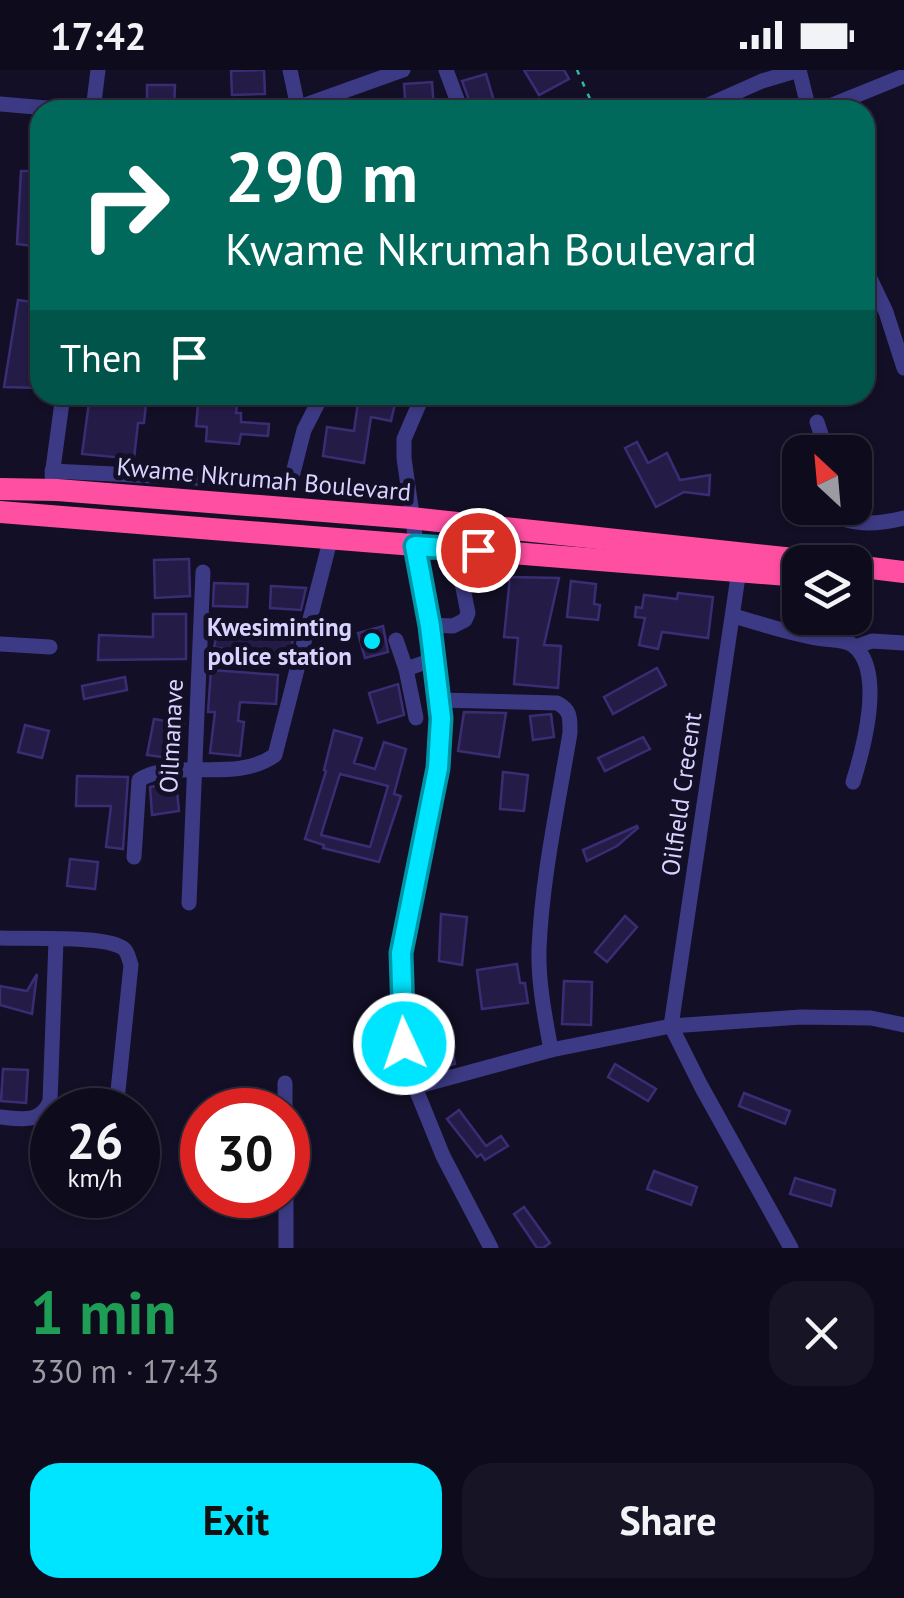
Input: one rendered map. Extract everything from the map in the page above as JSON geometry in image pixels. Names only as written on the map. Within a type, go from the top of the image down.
[{"type":"highway","name":"Kwame Nkrumah Boulevard","points":[[0,489],[51,480],[782,558]]},
{"type":"highway","points":[[0,512],[782,574]]},
{"type":"highway","points":[[872,568],[904,572]]},
{"type":"highway","points":[[872,584],[904,587]]},
{"type":"street","points":[[94,100],[98,70]]},
{"type":"street","points":[[290,70],[294,100]]},
{"type":"street","points":[[320,100],[404,70]]},
{"type":"street","points":[[446,70],[457,100]]},
{"type":"street","points":[[719,100],[799,70],[806,100]]},
{"type":"street","points":[[845,100],[904,76]]},
{"type":"street","points":[[0,104],[30,107]]},
{"type":"street","points":[[875,289],[904,368]]},
{"type":"street","points":[[886,312],[904,304]]},
{"type":"street","points":[[62,405],[51,480],[274,482],[293,473],[304,430],[317,405]]},
{"type":"street","points":[[419,405],[404,439],[411,518],[435,659],[438,768],[401,953],[404,1044],[415,1087],[443,1156],[491,1248]]},
{"type":"street","points":[[817,422],[821,435]]},
{"type":"street","points":[[872,521],[904,518]]},
{"type":"street","points":[[134,858],[137,790],[146,775],[252,768],[275,755],[330,540]]},
{"type":"street","name":"Oilfield Crecent","points":[[672,1026],[739,570]]},
{"type":"street","name":"Oilmanave","points":[[190,902],[203,572]]},
{"type":"street","points":[[430,626],[453,626],[465,620],[468,613],[462,582]]},
{"type":"street","points":[[732,616],[812,638],[849,642],[856,647],[868,674],[869,733],[853,782]]},
{"type":"street","points":[[396,640],[416,718]]},
{"type":"street","points":[[856,647],[872,640],[904,643]]},
{"type":"street","points":[[0,644],[50,647]]},
{"type":"street","points":[[406,669],[435,659]]},
{"type":"street","points":[[439,700],[556,703],[570,714],[539,952],[551,1050]]},
{"type":"street","points":[[0,938],[89,940],[126,950],[131,965],[130,990],[119,1088]]},
{"type":"street","points":[[0,1117],[38,1117],[50,1101],[56,941]]},
{"type":"street","points":[[415,1087],[551,1050],[672,1026],[801,1017],[871,1018],[904,1024]]},
{"type":"street","points":[[672,1026],[701,1086],[792,1248]]},
{"type":"street","points":[[284,1083],[284,1088]]},
{"type":"street","points":[[286,1218],[286,1248]]},
{"type":"path","points":[[577,70],[590,100]]},
{"type":"building","points":[[264,70],[265,94],[232,95],[231,71]]},
{"type":"building","points":[[524,70],[564,70],[569,79],[539,95]]},
{"type":"building","points":[[486,74],[494,100],[469,100],[462,81]]},
{"type":"building","points":[[432,82],[433,100],[405,100],[404,84]]},
{"type":"building","points":[[147,85],[175,85],[174,100],[147,100]]},
{"type":"building","points":[[21,171],[30,171],[30,246],[17,244]]},
{"type":"building","points":[[18,300],[30,302],[30,388],[4,387]]},
{"type":"building","points":[[89,405],[146,405],[144,423],[138,423],[134,459],[82,454]]},
{"type":"building","points":[[198,405],[237,405],[241,422],[269,424],[268,436],[241,434],[239,444],[206,441],[207,427],[196,426]]},
{"type":"building","points":[[358,405],[395,405],[391,421],[371,417],[364,463],[323,456],[327,427],[354,431]]},
{"type":"building","points":[[637,442],[648,463],[667,453],[680,480],[710,475],[709,495],[684,492],[656,507],[625,448]]},
{"type":"building","points":[[189,559],[190,596],[155,598],[154,560]]},
{"type":"building","points":[[510,577],[559,578],[544,645],[561,646],[558,688],[514,684],[518,638],[504,637]]},
{"type":"building","points":[[571,581],[596,584],[594,604],[600,605],[598,620],[567,617]]},
{"type":"building","points":[[214,583],[248,584],[247,607],[213,606]]},
{"type":"building","points":[[271,586],[306,588],[301,610],[270,608]]},
{"type":"building","points":[[678,593],[713,597],[708,638],[662,632],[658,649],[639,645],[645,618],[635,617],[636,607],[642,608],[644,595],[677,599]]},
{"type":"building","points":[[153,614],[186,614],[186,659],[98,660],[99,635],[153,637]]},
{"type":"building","points":[[219,626],[254,635],[256,628],[294,636],[287,662],[214,647]]},
{"type":"building","points":[[383,626],[388,652],[365,658],[358,633]]},
{"type":"building","points":[[657,668],[666,685],[613,714],[604,697]]},
{"type":"building","points":[[211,670],[278,675],[276,704],[240,702],[238,721],[244,722],[240,756],[210,753],[215,712],[208,712]]},
{"type":"building","points":[[125,677],[127,690],[84,699],[82,686]]},
{"type":"building","points":[[398,684],[404,715],[378,723],[369,693]]},
{"type":"building","points":[[464,712],[506,713],[499,757],[458,751]]},
{"type":"building","points":[[551,714],[554,737],[533,740],[530,716]]},
{"type":"building","points":[[154,719],[184,724],[177,759],[147,755]]},
{"type":"building","points":[[25,725],[49,731],[42,758],[18,752]]},
{"type":"building","points":[[334,730],[362,738],[354,763],[375,769],[384,742],[406,749],[394,794],[401,796],[379,862],[323,848],[324,845],[305,839]],"holes":[[[340,774],[388,786],[370,847],[321,835]]]},
{"type":"building","points":[[643,737],[650,749],[605,771],[598,758]]},
{"type":"building","points":[[503,772],[528,775],[524,811],[500,809]]},
{"type":"building","points":[[77,776],[128,777],[123,849],[106,847],[111,806],[76,806]]},
{"type":"building","points":[[176,782],[179,811],[152,815],[150,787]]},
{"type":"building","points":[[637,826],[617,846],[587,861],[583,850]]},
{"type":"building","points":[[70,859],[98,862],[95,889],[67,886]]},
{"type":"building","points":[[441,914],[467,917],[462,965],[439,961]]},
{"type":"building","points":[[625,916],[637,927],[607,962],[595,952]]},
{"type":"building","points":[[517,964],[528,1003],[482,1009],[477,970]]},
{"type":"building","points":[[37,974],[32,1014],[0,1005],[0,986],[27,991]]},
{"type":"building","points":[[564,981],[592,982],[591,1025],[562,1024]]},
{"type":"building","points":[[447,1024],[455,1064],[423,1070],[416,1030]]},
{"type":"building","points":[[615,1064],[656,1089],[648,1101],[608,1077]]},
{"type":"building","points":[[3,1069],[28,1070],[26,1103],[1,1101]]},
{"type":"building","points":[[744,1093],[790,1111],[785,1124],[739,1106]]},
{"type":"building","points":[[459,1110],[486,1146],[501,1136],[508,1146],[485,1160],[481,1154],[477,1157],[447,1119]]},
{"type":"building","points":[[654,1171],[697,1187],[691,1205],[647,1189]]},
{"type":"building","points":[[795,1178],[835,1190],[831,1206],[790,1194]]},
{"type":"building","points":[[524,1207],[550,1243],[543,1248],[537,1248],[514,1214]]},
{"type":"place","name":"Kwesiminting police station","points":[[372,641]]},
{"type":"route","points":[[404,1044],[401,953],[438,768],[441,718],[415,546],[478,550]]}]
